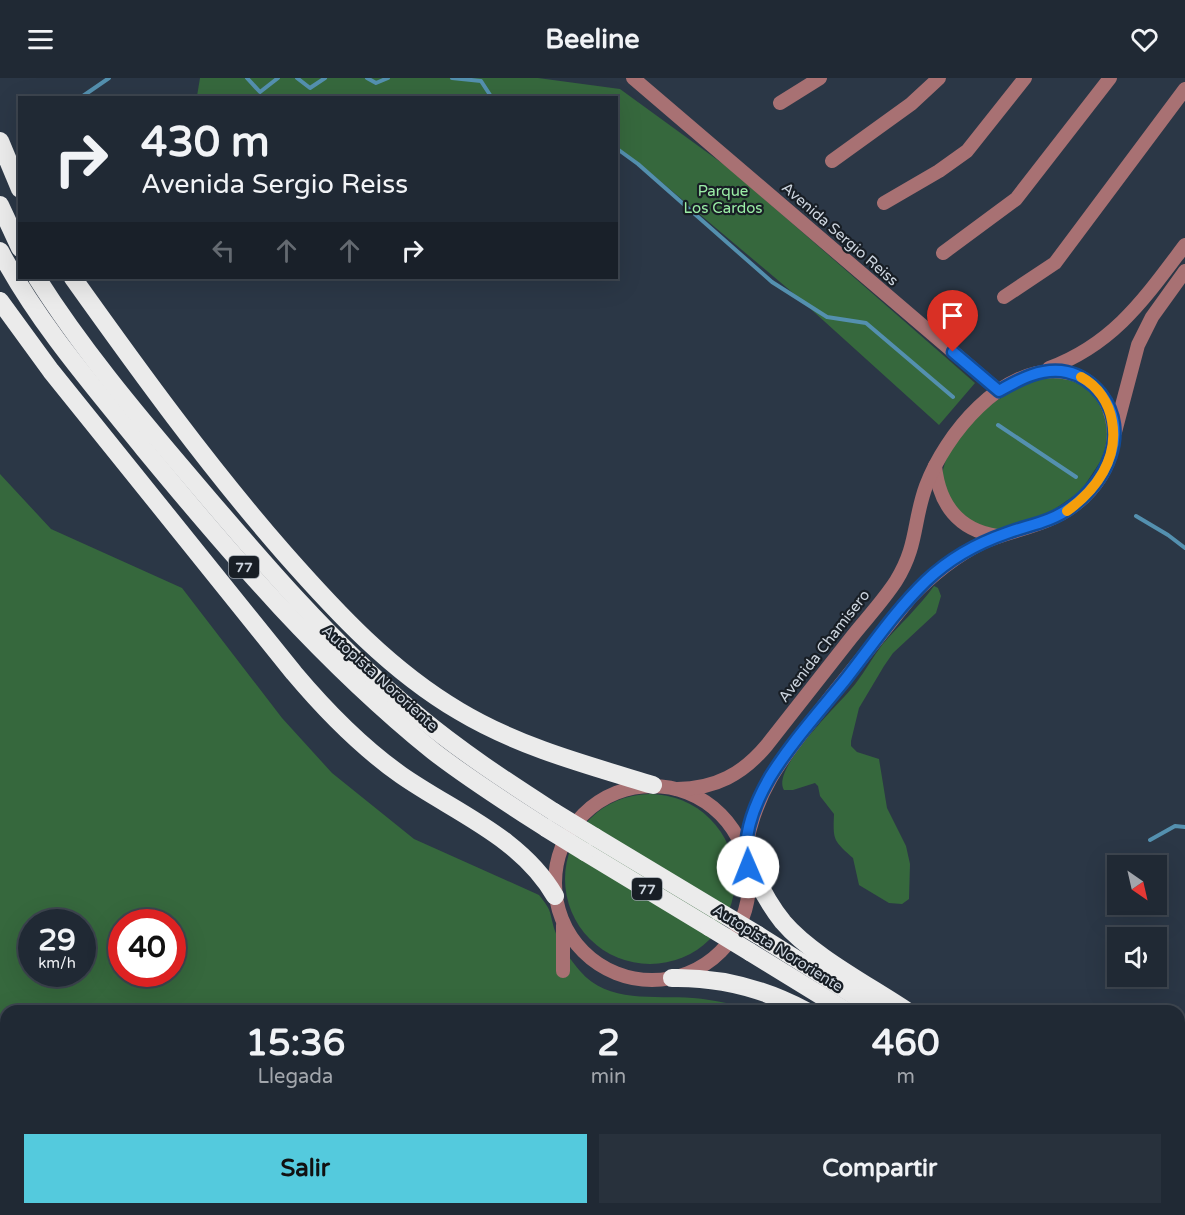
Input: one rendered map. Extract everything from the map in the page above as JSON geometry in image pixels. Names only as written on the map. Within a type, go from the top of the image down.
[{"type":"highway","points":[[0,141],[18,184]]},
{"type":"highway","points":[[0,205],[18,244]]},
{"type":"highway","name":"Autopista Nororiente","points":[[0,251],[36,309],[130,432],[252,577],[362,690],[434,752],[482,787],[550,820],[754,944],[868,1005]]},
{"type":"highway","name":"Autopista Nororiente","points":[[38,279],[62,316],[163,445],[314,618],[394,695],[439,733],[498,776],[550,820]]},
{"type":"highway","points":[[74,279],[154,390],[242,504],[343,619],[377,651],[417,683],[480,723],[559,756],[653,785]]},
{"type":"highway","points":[[0,301],[29,343],[102,436],[327,711],[386,764],[494,833],[520,854],[541,875],[555,896]]},
{"type":"highway","points":[[745,854],[759,886],[785,924],[828,959],[898,1005]]},
{"type":"highway","name":"Autopista Nororiente","points":[[754,944],[838,1005]]},
{"type":"highway","points":[[672,978],[703,978],[731,982],[793,1005]]},
{"type":"street","name":"Avenida Sergio Reiss","points":[[633,78],[999,391]]},
{"type":"street","points":[[780,103],[820,78]]},
{"type":"street","points":[[832,161],[911,104],[939,78]]},
{"type":"street","points":[[884,203],[939,171],[967,151],[1025,78]]},
{"type":"street","points":[[943,253],[1016,199],[1110,78]]},
{"type":"street","points":[[1004,297],[1055,263],[1185,89]]},
{"type":"street","name":"Avenida Chamisero","points":[[677,789],[693,789],[732,777],[746,767],[767,745],[898,577],[911,552],[925,487],[958,428],[999,391],[1033,374],[1070,360],[1105,339],[1134,309],[1185,245]]},
{"type":"street","name":"Avenida Chamisero","points":[[745,854],[747,837],[759,797],[777,766],[897,614],[940,569],[997,536],[1045,522],[1067,510],[1082,499],[1099,479],[1109,461],[1138,345],[1152,317],[1185,271]]},
{"type":"street","name":"Avenida Chamisero","points":[[1033,374],[1046,371],[1066,372],[1088,381],[1104,399],[1110,412],[1114,434]]},
{"type":"street","points":[[935,466],[939,490],[952,514],[976,531],[997,536]]},
{"type":"street","points":[[563,923],[584,953],[614,973],[646,980],[672,978],[685,974],[708,962],[724,948],[736,932],[746,907],[748,894],[748,867],[745,854],[734,831],[719,812],[707,802],[677,789],[653,785],[609,795],[579,819],[566,837],[560,851],[554,880],[555,896],[563,923],[563,971]]},
{"type":"green space","name":"Parque Los Cardos","points":[[200,78],[538,78],[620,89],[730,169],[975,383],[939,425],[793,293],[640,164],[618,151],[618,96],[197,96]]},
{"type":"green space","points":[[1045,377],[1071,379],[1087,387],[1102,405],[1110,437],[1100,462],[1081,491],[1049,513],[997,530],[967,521],[949,501],[942,473],[949,449],[983,411],[996,401],[1024,384]]},
{"type":"green space","points":[[0,474],[51,529],[182,588],[282,718],[332,773],[414,839],[539,895],[549,909],[562,947],[591,982],[604,989],[632,996],[717,1001],[736,1005],[0,1005]]},
{"type":"green space","points":[[934,586],[938,588],[941,596],[936,613],[893,653],[884,666],[859,708],[851,741],[851,746],[857,752],[879,759],[887,808],[906,846],[910,864],[909,899],[902,904],[889,903],[859,885],[853,858],[841,847],[834,835],[834,814],[820,796],[818,786],[815,783],[793,790],[784,790],[783,780],[797,751],[856,683],[882,645]]},
{"type":"green space","points":[[650,794],[682,801],[710,819],[728,847],[735,879],[728,911],[710,939],[682,957],[650,964],[618,957],[590,939],[572,911],[565,879],[572,847],[590,819],[618,801]]},
{"type":"waterway","points":[[83,96],[109,78]]},
{"type":"waterway","points":[[247,78],[260,92],[278,78]]},
{"type":"waterway","points":[[297,78],[310,88],[325,78]]},
{"type":"waterway","points":[[367,78],[376,83],[388,78]]},
{"type":"waterway","points":[[452,78],[481,81],[491,96]]},
{"type":"waterway","points":[[618,149],[638,164],[772,282],[827,317],[866,323],[953,397]]},
{"type":"waterway","points":[[998,425],[1076,477]]},
{"type":"waterway","points":[[1136,516],[1185,548]]},
{"type":"waterway","points":[[1150,840],[1175,826],[1185,827]]},
{"type":"slow traffic","points":[[1067,511],[1082,499],[1099,479],[1109,461],[1114,444],[1110,412],[1104,399],[1096,388],[1081,377]]},
{"type":"route","points":[[748,867],[745,854],[747,837],[759,797],[770,777],[910,598],[940,569],[966,552],[997,536],[1045,522],[1067,510],[1088,493],[1109,461],[1114,444],[1110,412],[1104,399],[1088,381],[1066,372],[1046,371],[1025,376],[999,391],[953,352]]}]
